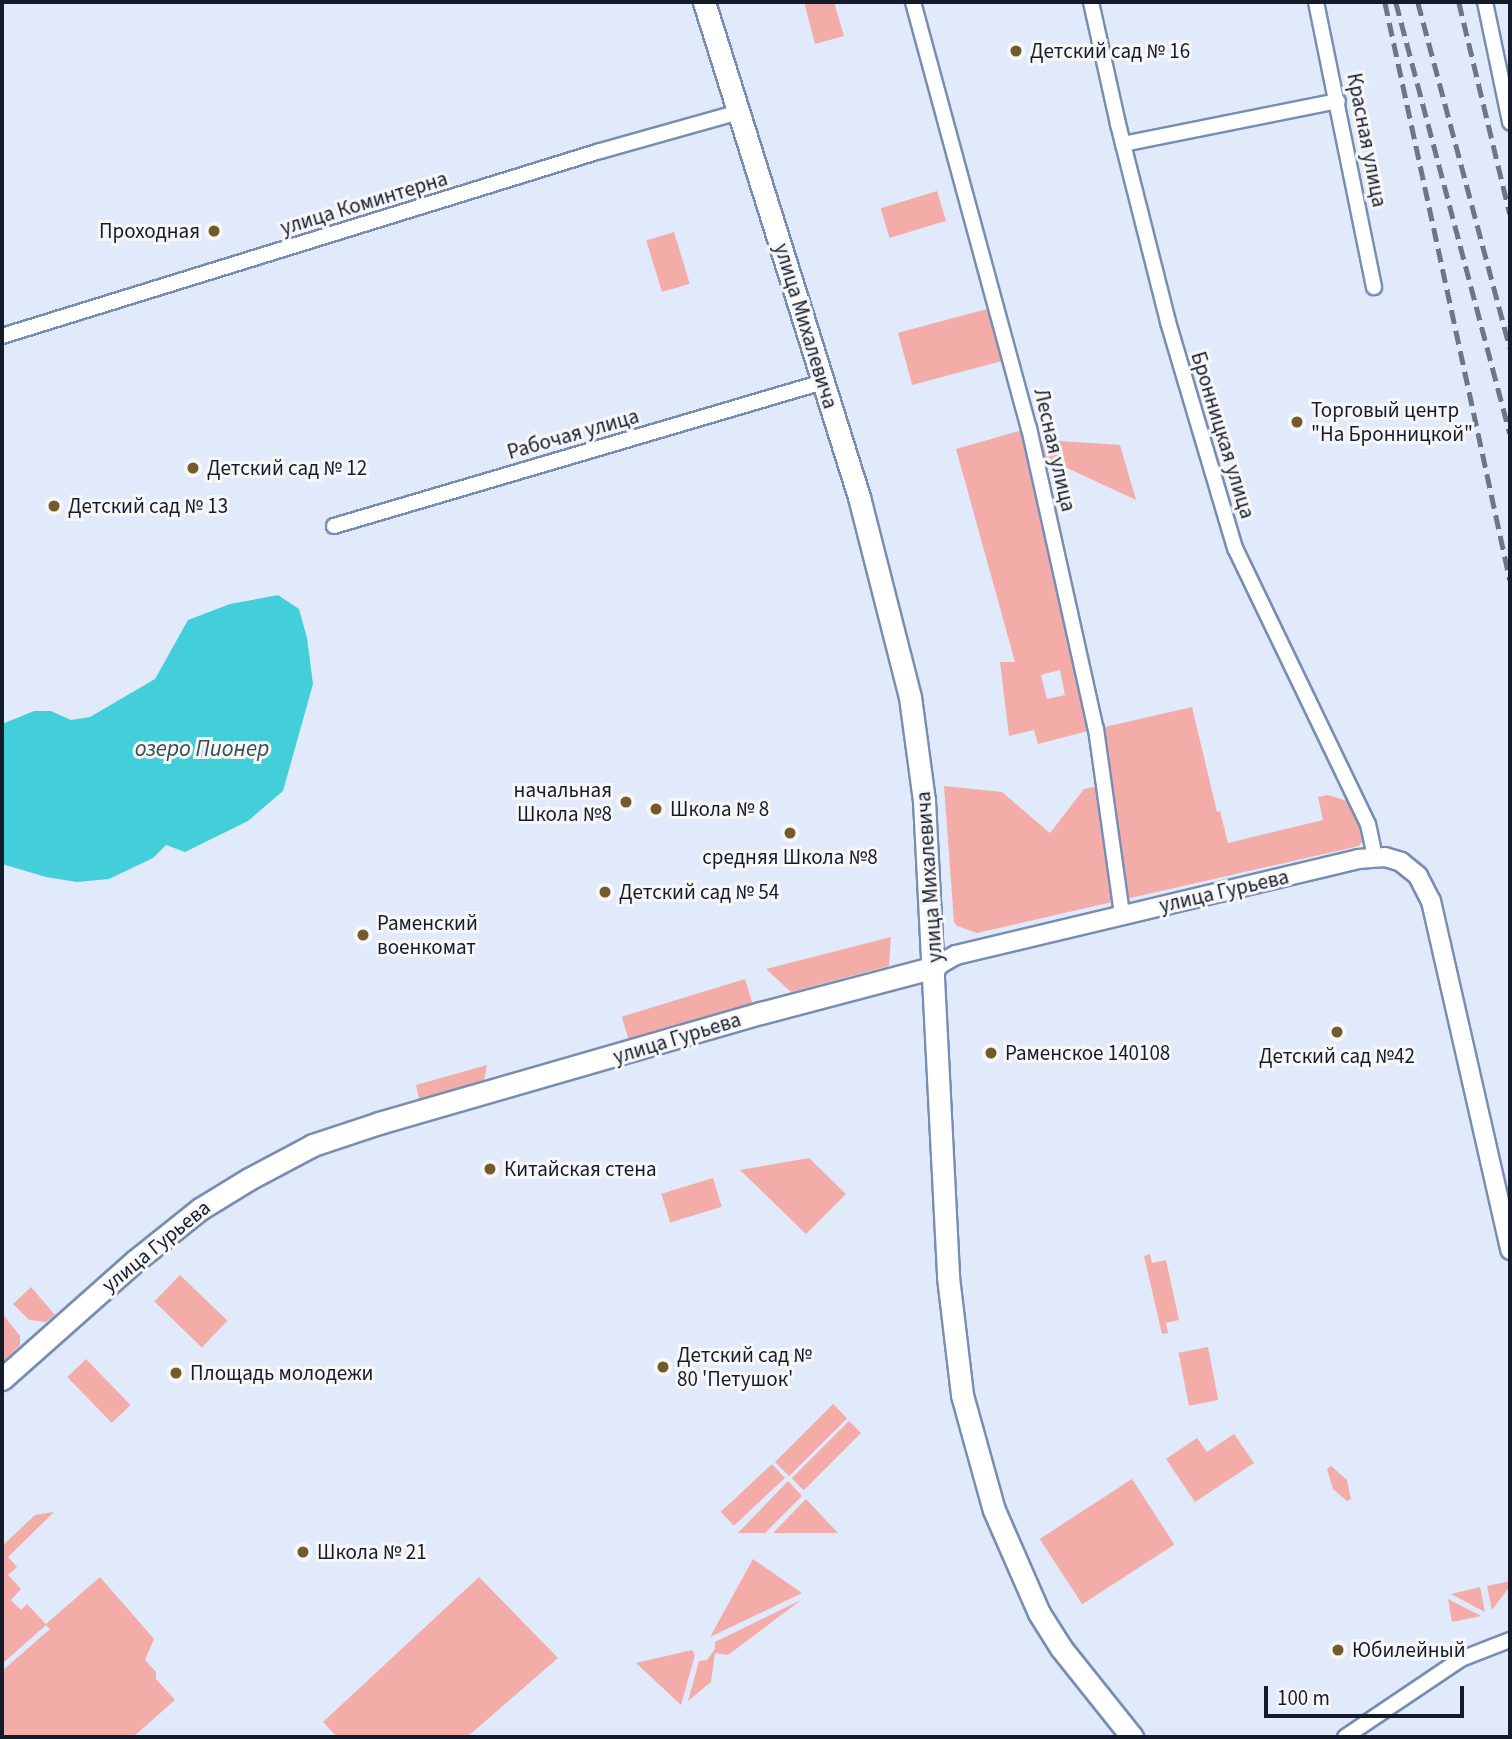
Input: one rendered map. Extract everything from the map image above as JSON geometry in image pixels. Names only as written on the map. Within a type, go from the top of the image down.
[{"type":"main road","name":"улица Михалевича","points":[[704,2],[859,497],[908,684],[924,800],[935,967],[948,1277],[962,1395],[994,1510],[1039,1613],[1061,1648],[1132,1737]]},
{"type":"main road","name":"улица Гурьева","points":[[2,1379],[135,1261],[200,1209],[248,1179],[313,1145],[379,1123],[761,1013],[935,967]]},
{"type":"street","name":"Лесная улица","points":[[913,2],[1029,428],[1097,729],[1122,915]]},
{"type":"street","name":"Бронницкая улица","points":[[1091,2],[1123,144],[1168,322],[1235,548],[1368,824],[1375,858]]},
{"type":"street","name":"Красная улица","points":[[1316,2],[1374,287]]},
{"type":"street","points":[[1485,2],[1510,122]]},
{"type":"street","points":[[1123,144],[1338,101]]},
{"type":"street","name":"улица Коминтерна","points":[[2,336],[600,151],[739,112]]},
{"type":"street","name":"Рабочая улица","points":[[334,526],[823,382]]},
{"type":"street","name":"улица Гурьева","points":[[935,967],[956,955],[1122,915],[1375,858],[1401,862],[1418,876],[1431,901],[1510,1250]]},
{"type":"street","points":[[1345,1737],[1461,1660],[1510,1640]]},
{"type":"shaded area","points":[[804,2],[834,2],[844,36],[815,44]]},
{"type":"shaded area","points":[[937,191],[946,221],[890,238],[881,208]]},
{"type":"shaded area","points":[[674,232],[690,284],[662,292],[646,240]]},
{"type":"shaded area","points":[[987,309],[1001,361],[912,385],[898,333]]},
{"type":"shaded area","points":[[1029,428],[1034,452],[1046,440],[1120,445],[1136,500],[1035,453],[1096,729],[1038,744],[1034,730],[1009,736],[1000,662],[1015,662],[956,449]],"holes":[[[1060,670],[1065,695],[1047,699],[1041,675]]]},
{"type":"shaded area","points":[[1192,707],[1217,812],[1220,811],[1228,843],[1323,820],[1318,797],[1328,795],[1350,802],[1363,824],[1364,839],[1359,846],[977,933],[957,926],[954,922],[944,786],[1002,792],[1050,833],[1084,789],[1104,785],[1096,729]]},
{"type":"shaded area","points":[[891,937],[889,966],[791,992],[766,969]]},
{"type":"shaded area","points":[[745,979],[753,1006],[630,1043],[622,1017]]},
{"type":"shaded area","points":[[487,1065],[484,1080],[420,1103],[416,1085]]},
{"type":"shaded area","points":[[809,1158],[846,1194],[806,1234],[740,1170]]},
{"type":"shaded area","points":[[713,1178],[722,1207],[670,1222],[661,1194]]},
{"type":"shaded area","points":[[1150,1254],[1152,1263],[1166,1260],[1179,1320],[1166,1323],[1168,1333],[1162,1334],[1144,1256]]},
{"type":"shaded area","points":[[180,1275],[227,1321],[202,1347],[154,1302]]},
{"type":"shaded area","points":[[31,1287],[55,1315],[46,1322],[29,1320],[13,1304]]},
{"type":"shaded area","points":[[2,1313],[20,1336],[20,1345],[2,1363]]},
{"type":"shaded area","points":[[1208,1347],[1218,1400],[1189,1406],[1179,1353]]},
{"type":"shaded area","points":[[86,1359],[130,1405],[112,1423],[67,1377]]},
{"type":"shaded area","points":[[833,1404],[847,1418],[789,1476],[775,1462]]},
{"type":"shaded area","points":[[849,1421],[861,1433],[804,1490],[792,1478]]},
{"type":"shaded area","points":[[1234,1434],[1254,1463],[1195,1502],[1166,1459],[1197,1438],[1207,1452]]},
{"type":"shaded area","points":[[772,1464],[785,1478],[734,1526],[721,1512]]},
{"type":"shaded area","points":[[1331,1466],[1347,1480],[1351,1499],[1347,1501],[1333,1489],[1327,1469]]},
{"type":"shaded area","points":[[1132,1479],[1174,1544],[1082,1604],[1040,1539]]},
{"type":"shaded area","points":[[788,1481],[802,1496],[765,1533],[738,1533]]},
{"type":"shaded area","points":[[806,1499],[838,1533],[773,1533]]},
{"type":"shaded area","points":[[54,1512],[8,1557],[17,1567],[8,1575],[21,1589],[11,1600],[21,1610],[27,1604],[46,1624],[100,1577],[154,1639],[145,1660],[156,1672],[156,1679],[175,1700],[133,1737],[2,1737],[2,1671],[50,1629],[46,1625],[2,1664],[2,1546],[35,1515]]},
{"type":"shaded area","points":[[753,1559],[802,1593],[710,1637]]},
{"type":"shaded area","points":[[479,1577],[558,1658],[467,1737],[337,1737],[323,1722]]},
{"type":"shaded area","points":[[1510,1581],[1510,1586],[1492,1610],[1487,1586]]},
{"type":"shaded area","points":[[1480,1587],[1485,1612],[1451,1594]]},
{"type":"shaded area","points":[[1448,1599],[1481,1616],[1452,1622]]},
{"type":"shaded area","points":[[801,1600],[728,1655],[715,1653],[711,1682],[688,1701],[699,1661],[707,1660],[715,1649],[715,1642]]},
{"type":"shaded area","points":[[692,1650],[695,1655],[681,1705],[636,1663]]},
{"type":"water","name":"озеро Пионер","points":[[278,595],[299,609],[307,638],[313,684],[283,791],[248,821],[185,852],[166,845],[153,858],[109,879],[77,882],[46,877],[2,864],[2,724],[34,711],[51,711],[71,720],[90,717],[155,679],[188,620],[230,604]]},
{"type":"railway","points":[[1385,2],[1510,580]]},
{"type":"railway","points":[[1396,2],[1510,433]]},
{"type":"railway","points":[[1418,2],[1510,348]]},
{"type":"railway","points":[[1459,2],[1510,214]]},
{"type":"place","name":"Детский сад № 16","points":[[1016,51]]},
{"type":"place","name":"Проходная","points":[[214,231]]},
{"type":"place","name":"Торговый центр \"На Бронницкой\"","points":[[1297,422]]},
{"type":"place","name":"Детский сад № 12","points":[[193,468]]},
{"type":"place","name":"Детский сад № 13","points":[[54,506]]},
{"type":"place","name":"начальная Школа №8","points":[[626,802]]},
{"type":"place","name":"Школа № 8","points":[[656,809]]},
{"type":"place","name":"средняя Школа №8","points":[[790,833]]},
{"type":"place","name":"Детский сад № 54","points":[[605,892]]},
{"type":"place","name":"Раменский военкомат","points":[[363,935]]},
{"type":"place","name":"Детский сад №42","points":[[1337,1032]]},
{"type":"place","name":"Раменское 140108","points":[[991,1053]]},
{"type":"place","name":"Китайская стена","points":[[490,1169]]},
{"type":"place","name":"Детский сад № 80 'Петушок'","points":[[663,1367]]},
{"type":"place","name":"Площадь молодежи","points":[[176,1373]]},
{"type":"place","name":"Школа № 21","points":[[303,1552]]},
{"type":"place","name":"Юбилейный","points":[[1338,1650]]}]
